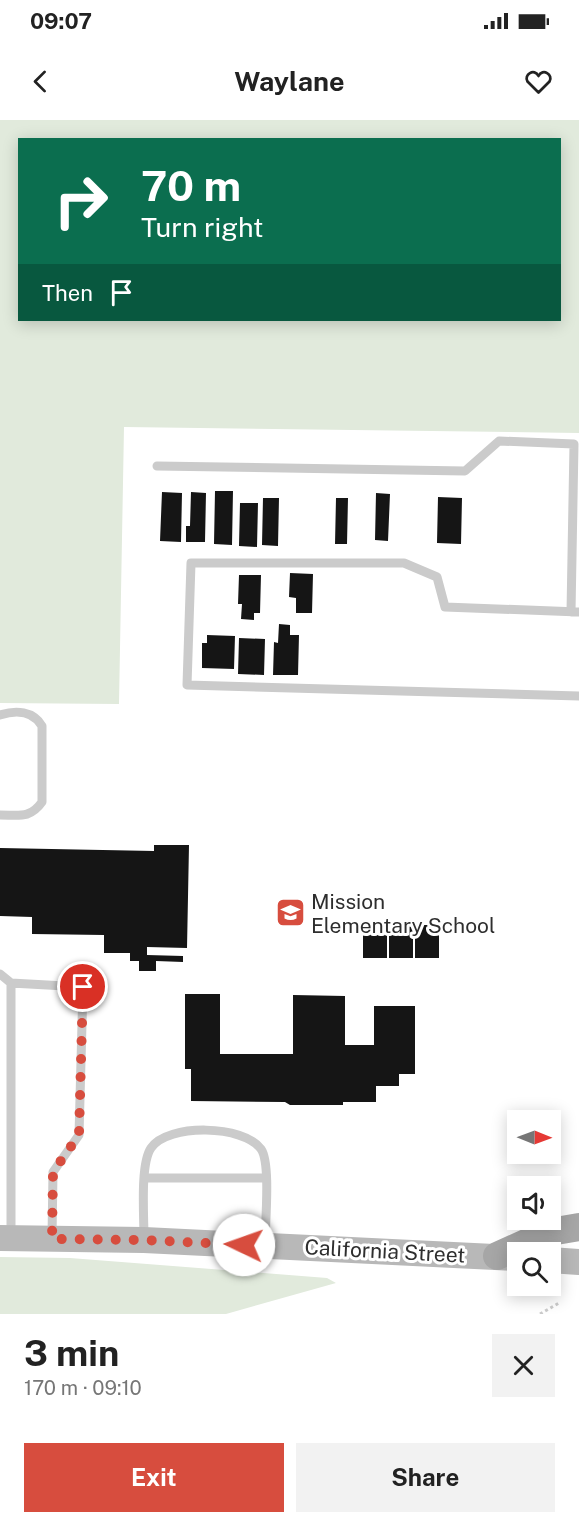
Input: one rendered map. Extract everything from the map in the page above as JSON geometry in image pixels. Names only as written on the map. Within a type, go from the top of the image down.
[{"type":"main road","points":[[533,1242],[550,1232],[579,1227]]},
{"type":"main road","name":"California Street","points":[[5,1238],[144,1240],[507,1257]]},
{"type":"main road","points":[[561,1261],[579,1262]]},
{"type":"lane","points":[[157,466],[465,471],[499,441],[574,444],[575,612],[445,607],[437,577],[404,563],[191,563],[187,685],[579,696]]},
{"type":"lane","points":[[0,715],[31,714],[42,726],[42,802],[36,810],[27,815],[0,815]]},
{"type":"lane","points":[[0,974],[11,983],[83,987],[79,1135],[53,1172],[52,1239]]},
{"type":"lane","points":[[5,1238],[11,983]]},
{"type":"lane","points":[[144,1240],[145,1165],[152,1147],[166,1136],[181,1131],[222,1131],[246,1136],[260,1148],[266,1161],[265,1246]]},
{"type":"lane","points":[[144,1178],[266,1178]]},
{"type":"path","points":[[540,1314],[559,1303]]},
{"type":"shaded area","points":[[0,120],[579,120],[579,433],[124,427],[119,704],[0,703]]},
{"type":"shaded area","points":[[0,1257],[70,1258],[327,1278],[336,1283],[226,1314],[0,1314]]},
{"type":"building","points":[[215,491],[233,491],[232,545],[214,544]]},
{"type":"building","points":[[162,492],[182,493],[181,542],[160,541]]},
{"type":"building","points":[[191,492],[206,493],[205,542],[186,542],[186,526],[190,526]]},
{"type":"building","points":[[376,493],[390,494],[388,541],[375,540]]},
{"type":"building","points":[[438,497],[462,498],[461,544],[437,543]]},
{"type":"building","points":[[263,498],[279,498],[278,546],[262,545]]},
{"type":"building","points":[[336,498],[348,498],[347,544],[335,544]]},
{"type":"building","points":[[240,503],[258,503],[257,547],[239,546]]},
{"type":"building","points":[[290,573],[313,574],[312,613],[296,613],[296,598],[289,597]]},
{"type":"building","points":[[239,575],[261,575],[260,613],[254,613],[254,620],[241,619],[242,604],[238,604]]},
{"type":"building","points":[[279,624],[290,625],[290,635],[299,635],[298,675],[273,675],[274,642],[278,643]]},
{"type":"building","points":[[207,635],[235,636],[234,669],[202,668],[202,643],[207,643]]},
{"type":"building","points":[[239,638],[265,639],[264,675],[238,674]]},
{"type":"building","points":[[154,845],[189,845],[187,948],[147,947],[147,955],[183,956],[183,962],[156,961],[156,971],[139,971],[139,961],[130,961],[130,953],[104,953],[104,935],[32,934],[32,917],[0,916],[0,848],[154,851]]},
{"type":"building","points":[[363,924],[387,924],[387,958],[363,958]]},
{"type":"building","points":[[389,924],[413,925],[413,958],[389,958]]},
{"type":"building","points":[[415,925],[439,925],[439,958],[415,958]]},
{"type":"building","points":[[185,994],[220,994],[220,1054],[293,1054],[293,995],[345,996],[345,1045],[374,1045],[374,1006],[415,1006],[415,1074],[399,1074],[399,1086],[376,1086],[376,1102],[343,1102],[343,1105],[290,1105],[285,1102],[191,1101],[191,1069],[185,1069]]},
{"type":"place","name":"Mission Elementary School","points":[[290,913]]},
{"type":"route","points":[[83,987],[79,1135],[53,1172],[52,1239],[144,1240],[244,1245]]}]
